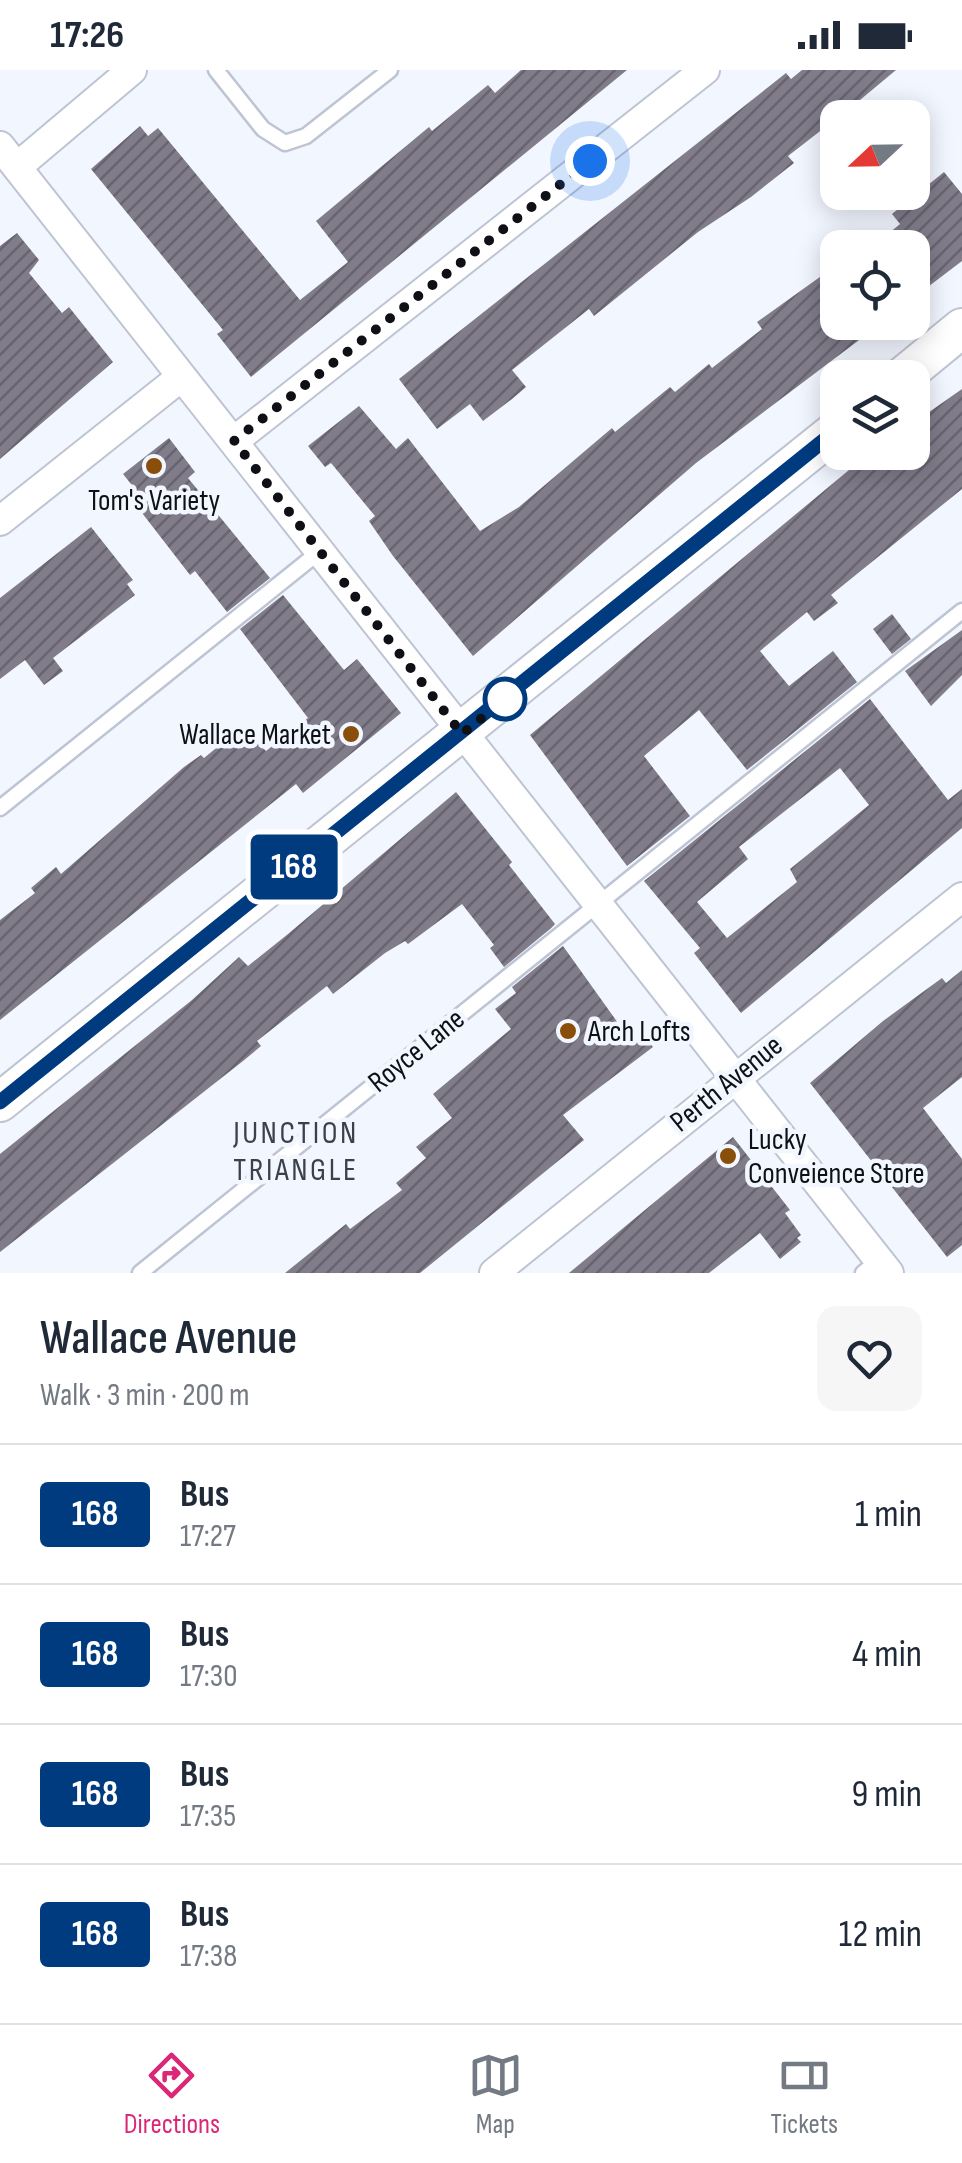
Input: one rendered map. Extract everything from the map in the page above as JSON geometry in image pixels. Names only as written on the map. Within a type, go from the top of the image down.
[{"type":"street","points":[[234,441],[705,70]]},
{"type":"street","points":[[117,75],[8,156],[735,1076],[877,1269]]},
{"type":"street","points":[[923,360],[962,328]]},
{"type":"street","points":[[0,521],[181,377]]},
{"type":"street","points":[[0,1102],[820,444]]},
{"type":"street","name":"Perth Avenue","points":[[494,1273],[962,897]]},
{"type":"lane","points":[[216,70],[262,129],[286,143],[306,136],[390,70]]},
{"type":"lane","points":[[0,808],[319,552]]},
{"type":"lane","name":"Royce Lane","points":[[140,1273],[962,611]]},
{"type":"building","points":[[521,70],[627,70],[251,377],[217,334],[223,330],[91,169],[140,126],[148,136],[158,128],[300,300],[348,262],[316,221],[429,127],[432,131],[488,85],[495,93]]},
{"type":"building","points":[[802,70],[896,70],[860,100],[820,100],[820,131],[788,156],[794,163],[698,232],[594,316],[589,309],[512,370],[526,387],[483,421],[470,404],[437,429],[399,379],[786,73],[791,79]]},
{"type":"building","points":[[944,172],[962,194],[962,261],[930,285],[930,230],[893,230],[900,224],[892,214],[897,210],[930,210],[930,183]]},
{"type":"building","points":[[17,233],[39,260],[29,273],[62,313],[69,307],[113,362],[0,459],[0,246]]},
{"type":"building","points":[[820,277],[820,340],[859,340],[833,360],[820,360],[820,370],[696,463],[473,656],[393,556],[369,521],[375,516],[331,463],[325,467],[308,446],[359,406],[396,449],[408,438],[480,531],[519,507],[612,428],[615,432],[670,387],[675,392],[709,364],[712,368],[762,329],[757,322]]},
{"type":"building","points":[[962,389],[962,489],[831,595],[838,603],[814,621],[807,612],[760,651],[789,686],[833,651],[857,682],[747,770],[699,710],[644,756],[690,816],[627,866],[530,735],[849,470],[930,470],[930,411]]},
{"type":"building","points":[[169,438],[195,472],[188,478],[270,578],[227,612],[195,571],[190,575],[132,500],[139,494],[123,474]]},
{"type":"building","points":[[91,527],[133,580],[127,584],[135,595],[53,658],[63,671],[44,685],[25,660],[0,679],[0,598]]},
{"type":"building","points":[[283,595],[344,670],[357,659],[401,713],[303,793],[296,784],[0,1020],[0,920],[35,893],[31,888],[56,867],[61,874],[184,767],[201,755],[204,758],[242,727],[266,751],[308,718],[240,629]]},
{"type":"building","points":[[892,614],[911,639],[892,654],[873,629]]},
{"type":"building","points":[[962,630],[962,675],[931,706],[905,671]]},
{"type":"building","points":[[870,699],[948,800],[962,789],[962,828],[741,1013],[694,953],[700,948],[644,881]],"holes":[[[840,768],[869,805],[790,869],[797,882],[727,938],[697,902],[748,859],[739,847]]]},
{"type":"building","points":[[456,792],[555,924],[504,967],[490,948],[494,945],[462,904],[408,944],[405,941],[385,953],[333,994],[327,986],[257,1041],[261,1046],[243,1061],[0,1252],[0,1154],[192,1000],[239,957],[248,966]]},
{"type":"building","points":[[563,946],[628,1037],[638,1028],[653,1047],[563,1115],[584,1140],[420,1273],[285,1273],[346,1224],[350,1229],[402,1190],[396,1183],[426,1158],[416,1147],[452,1118],[433,1094],[511,1029],[495,1009],[516,993],[512,987]]},
{"type":"building","points":[[962,970],[962,1077],[923,1108],[962,1159],[962,1245],[947,1257],[810,1083],[883,1021],[942,978],[946,983]]},
{"type":"building","points":[[733,1137],[790,1210],[785,1213],[801,1235],[797,1238],[801,1242],[780,1259],[760,1233],[709,1273],[569,1273]]},
{"type":"bus line","name":"168","points":[[0,1102],[820,444]]},
{"type":"place","name":"Tom's Variety","points":[[154,466]]},
{"type":"place","name":"Wallace Market","points":[[351,734]]},
{"type":"place","name":"Arch Lofts","points":[[568,1031]]},
{"type":"place","name":"Lucky Conveience Store","points":[[728,1156]]},
{"type":"district","name":"JUNCTION TRIANGLE","points":[[296,1150]]},
{"type":"route","points":[[505,699],[514,692],[462,734],[234,441],[590,161]]}]
